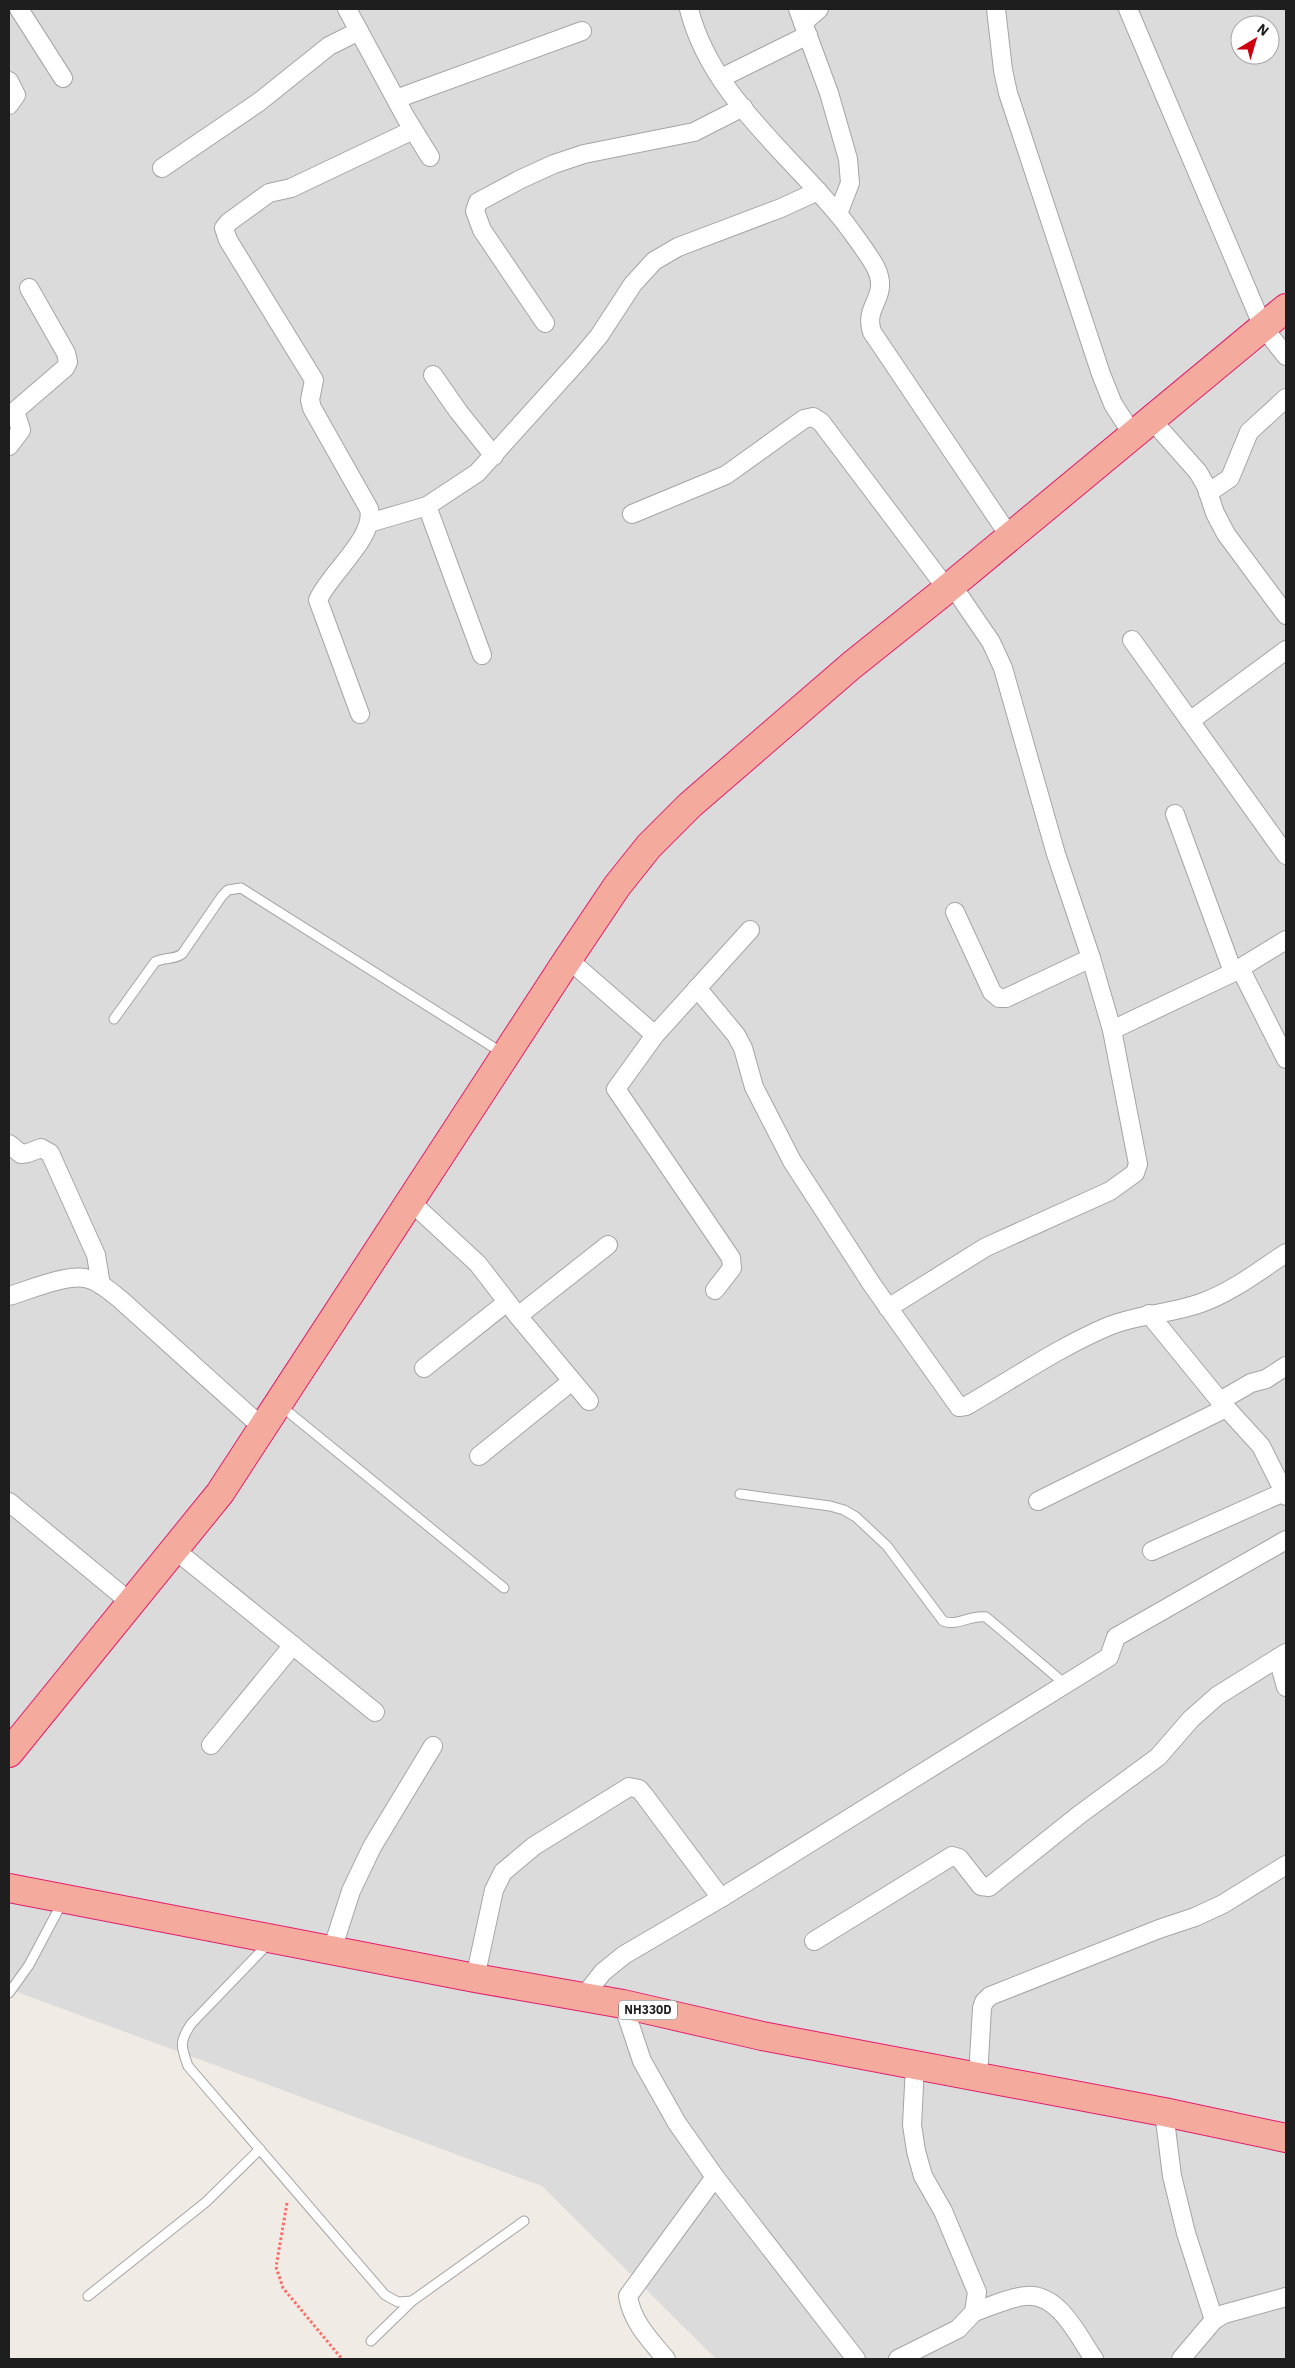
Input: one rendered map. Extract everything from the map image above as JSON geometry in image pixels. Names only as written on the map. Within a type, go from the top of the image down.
[{"type":"highway","points":[[11,1747],[220,1493],[616,886],[649,846],[690,805],[852,665],[950,587],[1286,308]]},
{"type":"highway","name":"NH330D","points":[[9,1888],[475,1978],[623,2004],[762,2036],[1164,2112],[1286,2138]]},
{"type":"street","points":[[19,9],[63,78]]},
{"type":"street","points":[[347,9],[430,158]]},
{"type":"street","points":[[689,9],[701,44],[721,78],[743,107],[838,214],[870,258],[880,278],[880,294],[869,320],[872,332],[1010,537]]},
{"type":"street","points":[[721,78],[819,9]]},
{"type":"street","points":[[996,9],[1003,70],[1008,93],[1100,374],[1114,404],[1198,472],[1226,534],[1286,615]]},
{"type":"street","points":[[1128,9],[1139,39],[1263,327],[1286,356]]},
{"type":"street","points":[[803,22],[829,93],[848,159],[850,183],[838,214]]},
{"type":"street","points":[[162,168],[259,102],[329,46],[359,31]]},
{"type":"street","points":[[396,99],[582,31]]},
{"type":"street","points":[[9,82],[16,95],[9,105]]},
{"type":"street","points":[[545,323],[482,230],[475,211],[478,202],[521,178],[554,164],[584,154],[694,132],[743,107]]},
{"type":"street","points":[[360,714],[318,600],[369,523],[371,516],[365,499],[312,408],[310,400],[314,380],[228,240],[224,228],[229,222],[270,193],[291,188],[413,130]]},
{"type":"street","points":[[369,523],[427,506],[471,479],[494,456],[599,336],[633,284],[654,261],[678,247],[781,208],[818,191]]},
{"type":"street","points":[[9,446],[21,430],[15,411],[65,368],[68,362],[66,353],[29,288]]},
{"type":"street","points":[[433,375],[458,411],[494,456]]},
{"type":"street","points":[[1208,493],[1230,478],[1249,432],[1286,398]]},
{"type":"street","points":[[632,514],[726,475],[804,419],[813,416],[821,422],[950,587],[991,642],[1003,668],[1056,854],[1091,958],[1112,1030],[1138,1164],[1135,1173],[1099,1198],[986,1247],[888,1308]]},
{"type":"street","points":[[427,506],[482,655]]},
{"type":"street","points":[[1132,640],[1283,844]]},
{"type":"street","points":[[1190,720],[1286,650]]},
{"type":"street","points":[[1175,814],[1237,970],[1286,1059]]},
{"type":"street","points":[[954,912],[992,992],[999,998],[1006,998],[1091,958]]},
{"type":"street","points":[[715,1290],[732,1268],[731,1258],[616,1091],[619,1082],[654,1035],[750,930]]},
{"type":"street","points":[[1112,1030],[1237,970],[1286,940]]},
{"type":"street","points":[[568,959],[654,1035]]},
{"type":"street","points":[[697,988],[736,1035],[743,1048],[754,1087],[792,1162],[888,1308],[956,1404],[963,1408],[1087,1336],[1128,1319],[1186,1307],[1219,1296],[1286,1253]]},
{"type":"street","points":[[9,1144],[20,1154],[41,1148],[50,1153],[96,1255],[101,1285]]},
{"type":"street","points":[[411,1202],[461,1246],[483,1270],[512,1309],[589,1401]]},
{"type":"street","points":[[424,1368],[608,1245]]},
{"type":"street","points":[[9,1296],[75,1278],[84,1278],[101,1285],[121,1300],[263,1428]]},
{"type":"street","points":[[1149,1314],[1223,1405],[1261,1446],[1285,1494],[1152,1551]]},
{"type":"street","points":[[1038,1500],[1223,1405],[1252,1383],[1266,1379],[1286,1366]]},
{"type":"street","points":[[479,1456],[572,1381]]},
{"type":"street","points":[[9,1502],[130,1602]]},
{"type":"street","points":[[583,1997],[603,1972],[624,1955],[721,1898],[1109,1657],[1116,1637],[1286,1540]]},
{"type":"street","points":[[174,1549],[375,1712]]},
{"type":"street","points":[[211,1745],[293,1645]]},
{"type":"street","points":[[814,1941],[952,1856],[959,1858],[980,1886],[989,1887],[1079,1815],[1158,1758],[1191,1719],[1210,1702],[1282,1656],[1286,1687]]},
{"type":"street","points":[[332,1950],[351,1891],[372,1848],[433,1746]]},
{"type":"street","points":[[475,1978],[494,1890],[503,1872],[534,1846],[629,1787],[639,1789],[644,1795],[721,1898]]},
{"type":"street","points":[[978,2076],[982,2008],[984,2002],[990,1996],[1159,1929],[1195,1917],[1222,1904],[1286,1865]]},
{"type":"street","points":[[623,2004],[642,2062],[677,2123],[715,2177],[856,2359]]},
{"type":"street","points":[[914,2066],[912,2125],[916,2151],[923,2176],[943,2211],[977,2292],[974,2312]]},
{"type":"street","points":[[1164,2112],[1174,2185],[1186,2233],[1214,2320]]},
{"type":"street","points":[[666,2359],[640,2327],[630,2310],[628,2296],[715,2177]]},
{"type":"street","points":[[898,2359],[958,2329],[974,2312],[1025,2296],[1039,2296],[1051,2302],[1061,2312],[1094,2359]]},
{"type":"street","points":[[1181,2359],[1214,2320],[1240,2308],[1286,2297]]},
{"type":"lane","points":[[114,1019],[155,962],[160,959],[178,957],[182,954],[222,896],[228,890],[241,888],[506,1055]]},
{"type":"lane","points":[[278,1404],[504,1588]]},
{"type":"lane","points":[[740,1494],[830,1506],[844,1510],[856,1517],[887,1546],[943,1621],[953,1623],[976,1616],[986,1616],[1065,1684]]},
{"type":"lane","points":[[9,1993],[28,1965],[64,1898]]},
{"type":"lane","points":[[273,1939],[191,2024],[184,2034],[181,2047],[188,2066],[385,2295],[398,2302],[412,2301]]},
{"type":"lane","points":[[88,2296],[206,2202],[260,2150]]},
{"type":"lane","points":[[371,2341],[412,2301],[524,2220]]},
{"type":"path","points":[[291,2185],[276,2267],[278,2277],[283,2288],[342,2359]]},
{"type":"shaded area","points":[[9,9],[1286,9],[1286,2359],[716,2359],[542,2186],[9,1989]]}]
